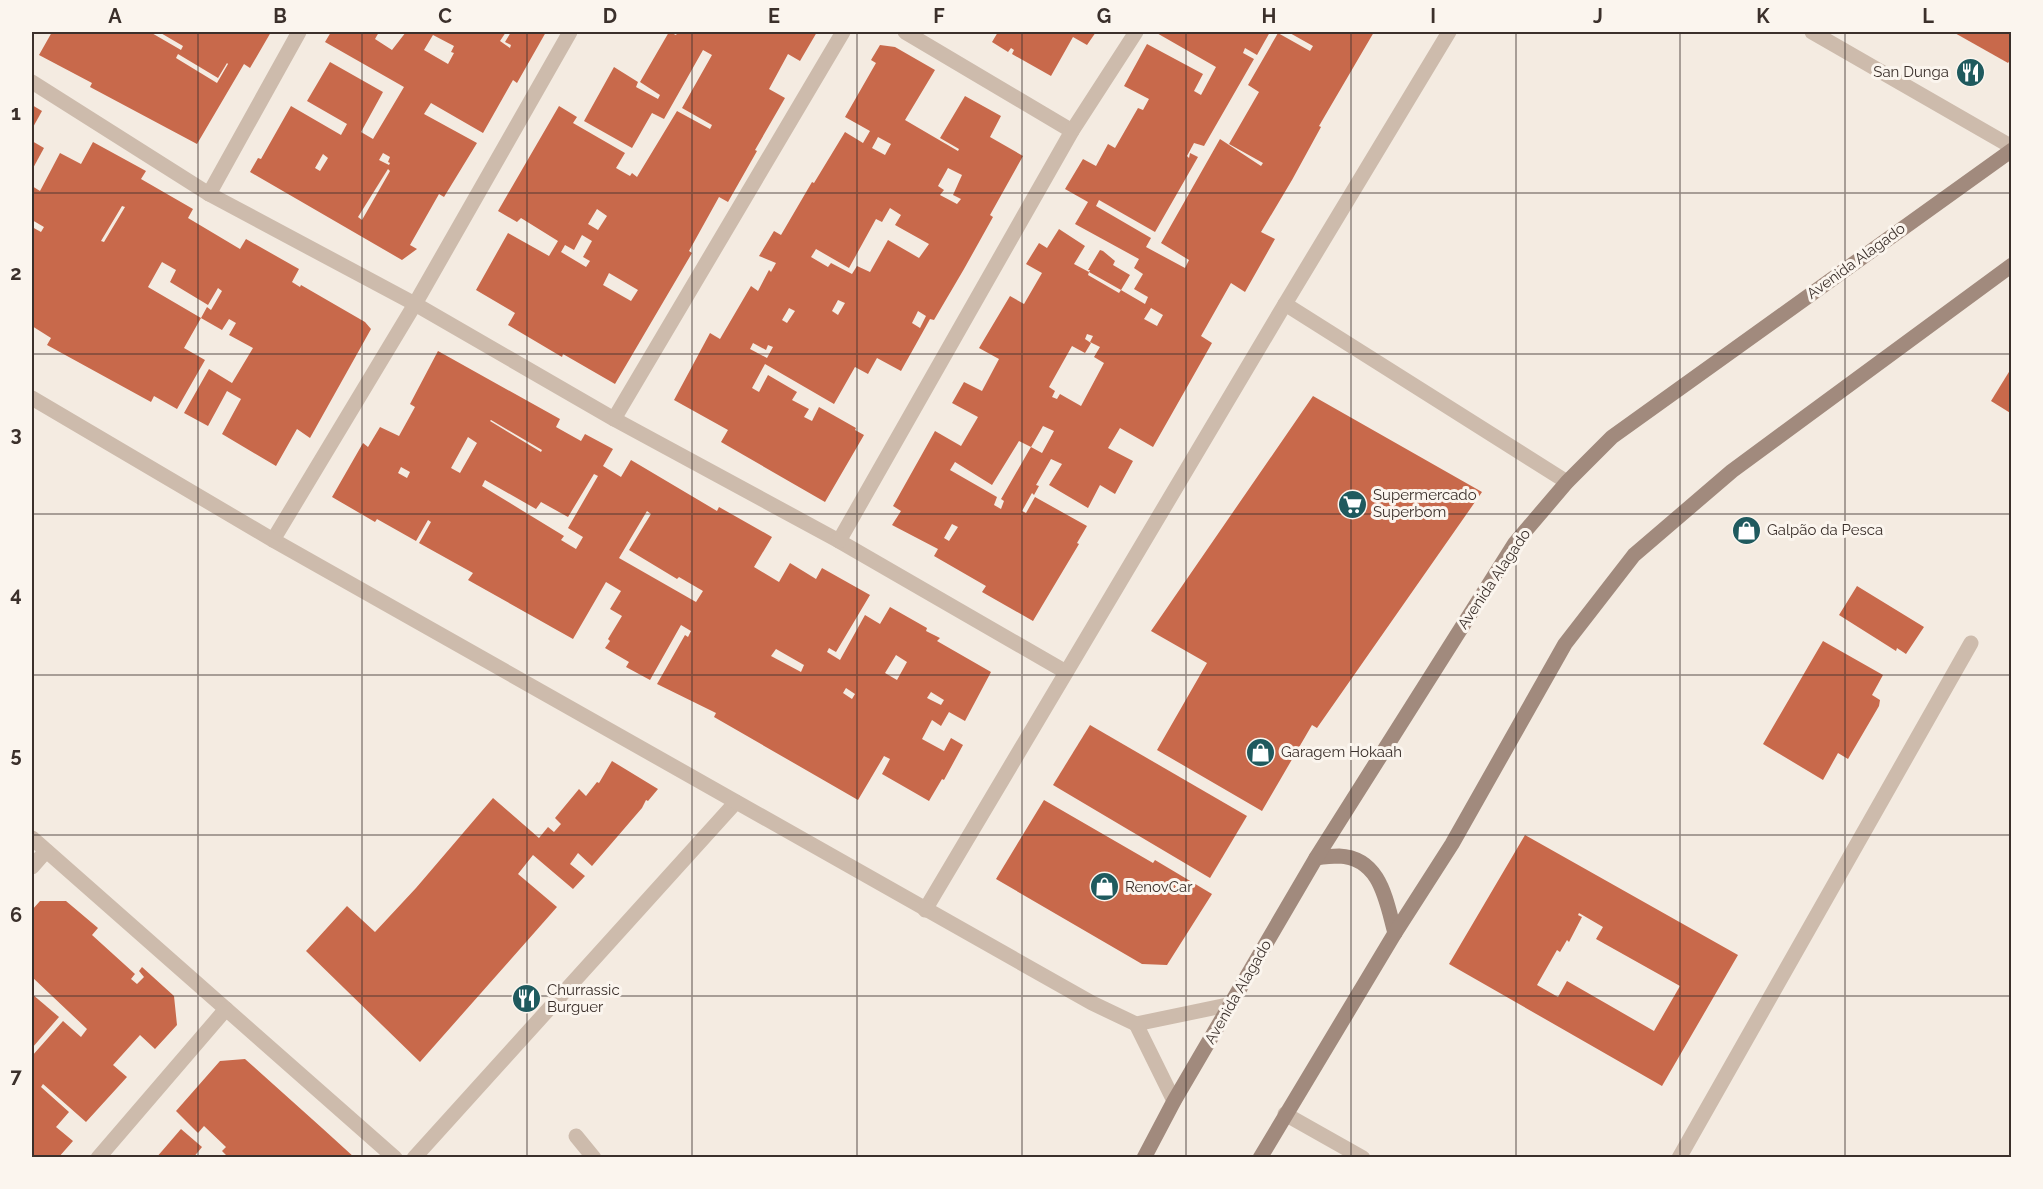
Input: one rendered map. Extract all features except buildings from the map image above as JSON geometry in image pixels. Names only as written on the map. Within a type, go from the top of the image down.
[{"type":"main road","name":"Avenida Alagado","points":[[1144,1158],[1174,1101],[1316,858],[1515,543],[1567,482],[1612,437],[2012,149]]},
{"type":"main road","points":[[1260,1158],[1395,933],[1452,844],[1565,644],[1634,555],[1732,471],[2012,264]]},
{"type":"main road","points":[[1316,858],[1347,857],[1369,867],[1380,881],[1395,933]]},
{"type":"street","points":[[209,194],[299,32]]},
{"type":"street","points":[[273,540],[415,304],[570,32]]},
{"type":"street","points":[[614,420],[843,32]]},
{"type":"street","points":[[905,32],[1072,131]]},
{"type":"street","points":[[839,541],[1072,131],[1136,32]]},
{"type":"street","points":[[925,910],[1449,32]]},
{"type":"street","points":[[1812,32],[2012,149]]},
{"type":"street","points":[[32,82],[209,194],[415,304],[614,420],[839,541],[1066,672]]},
{"type":"street","points":[[1285,304],[1567,482]]},
{"type":"street","points":[[32,398],[273,540],[1092,1003],[1136,1024],[1232,1004]]},
{"type":"street","points":[[1679,1158],[1971,643]]},
{"type":"street","points":[[414,1158],[736,802]]},
{"type":"street","points":[[32,838],[395,1158]]},
{"type":"street","points":[[32,867],[46,851]]},
{"type":"street","points":[[98,1158],[226,1009]]},
{"type":"street","points":[[1136,1024],[1174,1101]]},
{"type":"street","points":[[1285,1114],[1363,1158]]},
{"type":"street","points":[[576,1136],[594,1158]]},
{"type":"place","name":"San Dunga","points":[[1970,72]]},
{"type":"place","name":"Supermercado Superbom","points":[[1352,504]]},
{"type":"place","name":"Galpão da Pesca","points":[[1746,530]]},
{"type":"place","name":"Garagem Hokaah","points":[[1260,752]]},
{"type":"place","name":"RenovCar","points":[[1104,887]]},
{"type":"place","name":"Churrassic Burguer","points":[[526,999]]}]
